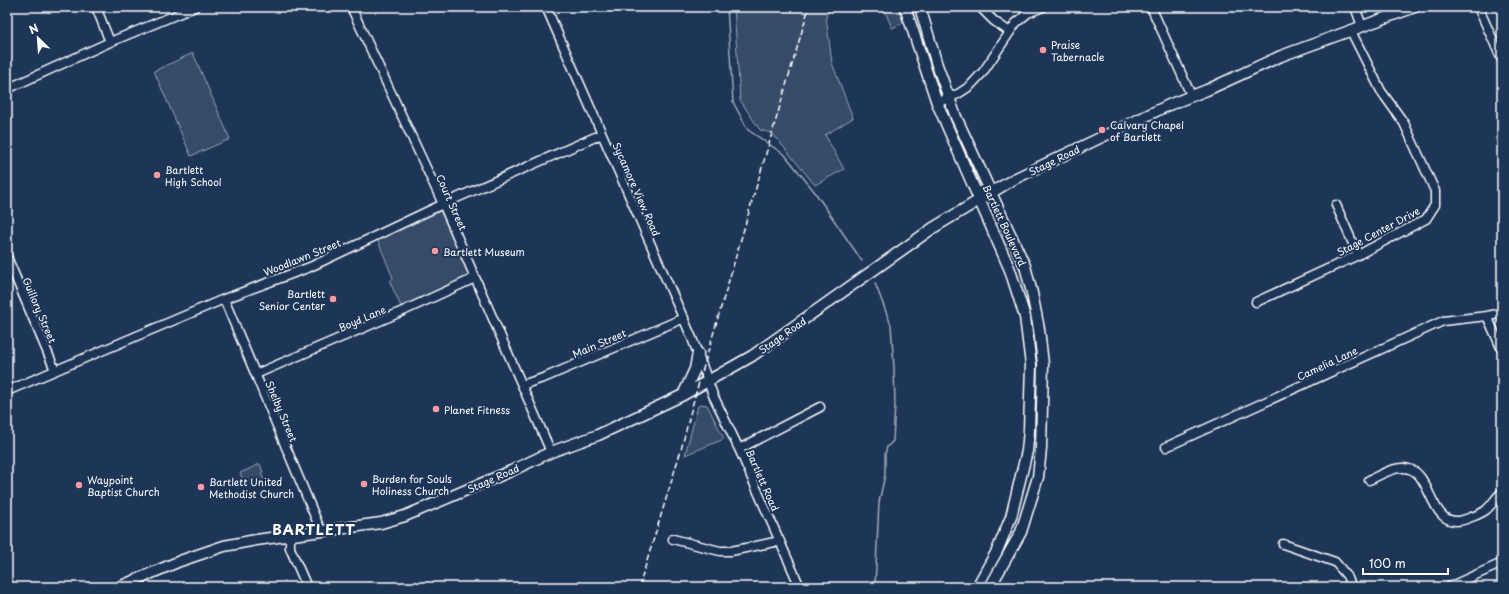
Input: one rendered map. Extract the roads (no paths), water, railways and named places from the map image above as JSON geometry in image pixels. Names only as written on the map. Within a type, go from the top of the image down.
[{"type":"main road","name":"Bartlett Boulevard","points":[[905,7],[937,103],[1015,285],[1025,317],[1031,365],[1029,430],[1026,457],[1012,517],[997,551],[977,587]]},
{"type":"main road","name":"Bartlett Boulevard","points":[[920,7],[937,65],[959,123],[1025,266],[1038,323],[1043,364],[1041,449],[1038,477],[1021,532],[990,587]]},
{"type":"main road","name":"Stage Road","points":[[119,587],[180,561],[224,546],[256,540],[381,523],[405,516],[511,471],[551,452],[598,435],[683,395],[752,356],[933,228],[1014,179],[1133,121],[1191,95],[1282,56],[1415,7]]},
{"type":"main road","points":[[683,395],[695,369],[698,353]]},
{"type":"main road","points":[[985,573],[996,578]]},
{"type":"street","points":[[96,7],[110,42]]},
{"type":"street","points":[[7,89],[110,42],[195,7]]},
{"type":"street","name":"Court Street","points":[[351,7],[443,204],[551,452]]},
{"type":"street","name":"Sycamore View Road","points":[[546,7],[684,318],[708,381]]},
{"type":"street","points":[[980,7],[994,22],[1010,32]]},
{"type":"street","points":[[937,103],[950,98],[970,86],[983,72],[1016,23],[1023,16],[1042,7]]},
{"type":"street","points":[[1151,7],[1191,95]]},
{"type":"street","points":[[1355,7],[1362,26]]},
{"type":"street","points":[[1478,7],[1502,60]]},
{"type":"street","name":"Stage Center Drive","points":[[1256,302],[1358,255],[1426,219],[1435,205],[1435,191],[1404,123],[1381,91],[1351,31]]},
{"type":"street","name":"Woodlawn Street","points":[[7,391],[224,299],[310,267],[443,204],[602,134]]},
{"type":"street","points":[[1336,205],[1358,255]]},
{"type":"street","name":"Guillory Street","points":[[7,257],[55,370]]},
{"type":"street","name":"Boyd Lane","points":[[256,374],[403,311],[475,278]]},
{"type":"street","name":"Shelby Street","points":[[224,299],[321,531]]},
{"type":"street","name":"Camelia Lane","points":[[1166,447],[1443,321],[1502,313]]},
{"type":"street","points":[[1487,316],[1502,350]]},
{"type":"street","name":"Main Street","points":[[522,385],[546,377],[684,318]]},
{"type":"street","name":"Bartlett Road","points":[[708,381],[800,587]]},
{"type":"street","points":[[738,449],[820,408]]},
{"type":"street","points":[[1369,480],[1398,468],[1411,469],[1420,476],[1438,512],[1450,520],[1464,520],[1485,511],[1502,492]]},
{"type":"street","points":[[290,536],[290,548],[307,587]]},
{"type":"street","points":[[674,539],[720,551],[731,552],[780,541]]},
{"type":"street","points":[[1283,544],[1335,562],[1347,576],[1352,587]]},
{"type":"street","points":[[1448,587],[1502,563]]},
{"type":"waterway","points":[[727,7],[733,102],[748,130],[785,155],[814,191],[862,261]]},
{"type":"waterway","points":[[875,283],[891,325],[895,403],[893,441],[887,447],[885,454],[885,475],[879,502],[875,587]]},
{"type":"railway","points":[[639,587],[681,450],[693,403],[809,7]]},
{"type":"place","name":"Praise Tabernacle","points":[[1043,50]]},
{"type":"place","name":"Calvary Chapel of Bartlett","points":[[1102,130]]},
{"type":"place","name":"Bartlett High School","points":[[157,175]]},
{"type":"place","name":"Bartlett Museum","points":[[435,251]]},
{"type":"place","name":"Bartlett Senior Center","points":[[333,299]]},
{"type":"place","name":"Planet Fitness","points":[[436,409]]},
{"type":"place","name":"Burden for Souls Holiness Church","points":[[364,484]]},
{"type":"place","name":"Waypoint Baptist Church","points":[[79,485]]},
{"type":"place","name":"Bartlett United Methodist Church","points":[[201,487]]},
{"type":"district","name":"BARTLETT","points":[[314,529]]}]
